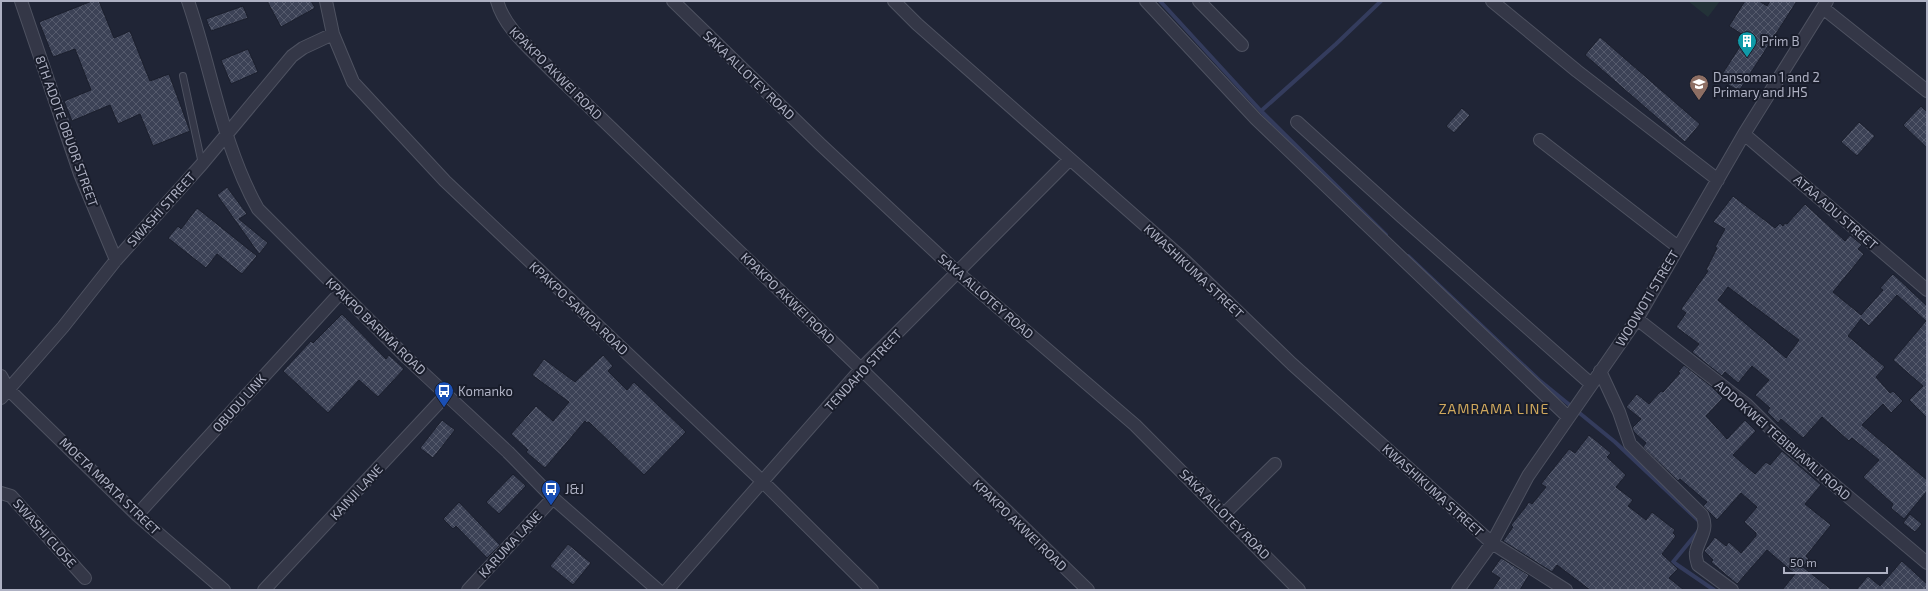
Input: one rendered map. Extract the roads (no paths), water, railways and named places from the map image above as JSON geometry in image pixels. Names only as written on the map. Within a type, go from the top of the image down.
[{"type":"street","name":"8TH ADOTE OBUOR STREET","points":[[21,1],[80,174],[116,260]]},
{"type":"street","name":"KPAKPO BARIMA ROAD","points":[[188,1],[226,134],[251,196],[258,209],[407,358],[508,452],[553,498],[658,590]]},
{"type":"street","name":"KPAKPO SAMOA ROAD","points":[[326,1],[333,34],[353,82],[444,181],[762,481],[872,590]]},
{"type":"street","name":"KPAKPO AKWEI ROAD","points":[[497,1],[502,16],[509,26],[551,70],[862,368],[1021,526],[1088,590]]},
{"type":"street","name":"SAKA ALLOTEY ROAD","points":[[673,1],[820,144],[958,272],[1135,425],[1299,590]]},
{"type":"street","name":"KWASHIKUMA STREET","points":[[894,1],[917,24],[1180,256],[1292,364],[1492,543],[1566,590]]},
{"type":"street","points":[[1146,1],[1256,120],[1571,414]]},
{"type":"street","points":[[1198,1],[1242,45]]},
{"type":"street","points":[[1492,1],[1577,71],[1718,180]]},
{"type":"street","points":[[1825,5],[1927,91]]},
{"type":"street","name":"WOOWOTI STREET","points":[[1458,590],[1492,543],[1528,476],[1637,319],[1744,134],[1825,5]]},
{"type":"street","name":"SWASHI STREET","points":[[5,394],[63,327],[116,260],[202,164],[292,56],[303,48],[333,34]]},
{"type":"street","points":[[1297,122],[1591,384]]},
{"type":"street","name":"ATAA ADU STREET","points":[[1744,134],[1927,290]]},
{"type":"street","points":[[1540,140],[1678,247]]},
{"type":"street","name":"TENDAHO STREET","points":[[667,590],[862,368],[1070,160]]},
{"type":"street","name":"OBUDU LINK","points":[[137,515],[341,292]]},
{"type":"street","name":"ADDOKWEI TEBIBIIAMLI ROAD","points":[[1637,319],[1747,405],[1787,445],[1927,563]]},
{"type":"street","points":[[1600,371],[1610,390],[1630,444],[1702,515],[1705,523],[1705,530],[1695,554],[1698,565],[1732,590]]},
{"type":"street","name":"MOETA MPATA STREET","points":[[1,376],[5,394],[137,515],[224,590]]},
{"type":"street","name":"KAINJI LANE","points":[[264,590],[447,394]]},
{"type":"street","points":[[1224,514],[1275,464]]},
{"type":"street","name":"SWASHI CLOSE","points":[[1,493],[11,496],[85,578]]},
{"type":"street","name":"KARUMA LANE","points":[[468,590],[553,498]]},
{"type":"lane","points":[[183,76],[202,164]]},
{"type":"waterway","points":[[1160,1],[1261,111],[1386,235]]},
{"type":"waterway","points":[[1261,111],[1336,44],[1381,1]]},
{"type":"waterway","points":[[1408,256],[1539,380],[1615,442],[1700,522]]},
{"type":"waterway","points":[[1700,529],[1673,562],[1714,590]]},
{"type":"place","name":"Prim B","points":[[1747,58]]},
{"type":"place","name":"Dansoman 1 and 2 Primary and JHS","points":[[1699,101]]},
{"type":"place","name":"Komanko","points":[[444,408]]},
{"type":"place","name":"J&J","points":[[551,506]]},
{"type":"district","name":"ZAMRAMA LINE","points":[[1494,408]]}]
